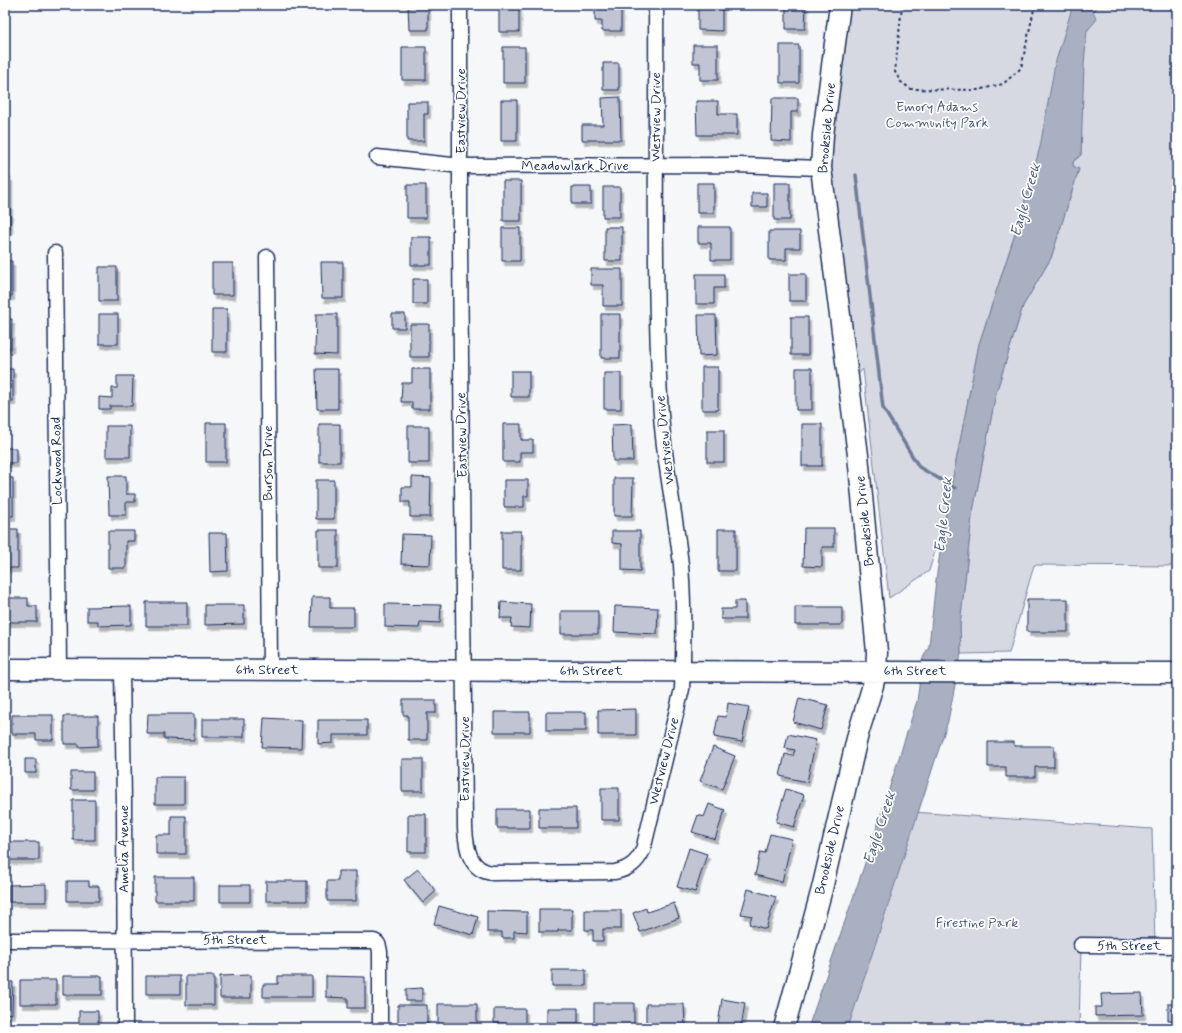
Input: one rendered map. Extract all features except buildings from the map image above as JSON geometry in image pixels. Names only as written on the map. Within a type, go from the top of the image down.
[{"type":"street","name":"Eastview Drive","points":[[460,5],[460,251],[466,846],[473,863],[480,869],[493,873],[615,872],[624,870],[631,866]]},
{"type":"street","name":"Westview Drive","points":[[631,866],[639,858],[643,850],[682,688],[683,671],[680,565],[665,460],[660,398],[657,304],[656,5]]},
{"type":"street","name":"Brookside Drive","points":[[784,1028],[822,889],[853,754],[874,685],[876,671],[877,652],[858,455],[821,168],[823,135],[840,5]]},
{"type":"street","name":"Meadowlark Drive","points":[[377,157],[461,166],[738,165],[821,168]]},
{"type":"street","name":"Lockwood Road","points":[[55,253],[59,669]]},
{"type":"street","name":"Burson Drive","points":[[267,257],[270,670]]},
{"type":"street","name":"6th Street","points":[[5,669],[1177,672]]},
{"type":"street","name":"Amelia Avenue","points":[[122,669],[125,1028]]},
{"type":"street","name":"5th Street","points":[[5,940],[374,941],[379,945],[380,952],[380,1028]]},
{"type":"street","name":"5th Street","points":[[1081,945],[1177,946]]},
{"type":"path","points":[[902,5],[894,72],[901,82],[911,89],[977,90],[1003,84],[1021,68],[1035,5]]},
{"type":"green space","name":"Emory Adams Community Park","points":[[840,5],[1177,5],[1177,566],[1034,565],[1009,653],[961,654],[960,625],[972,516],[996,393],[1023,306],[1051,258],[1079,169],[1073,166],[1073,161],[1081,155],[1081,116],[1033,171],[1019,222],[979,344],[945,518],[929,571],[889,598],[863,369],[849,385],[821,168]]},
{"type":"green space","name":"Firestine Park","points":[[899,811],[1152,829],[1155,946],[1081,946],[1079,1028],[828,1028]]},
{"type":"water","name":"Eagle Creek","points":[[1073,5],[1099,5],[1093,12],[1097,19],[1087,31],[1084,64],[1081,155],[1073,162],[1073,166],[1079,169],[1051,258],[1023,306],[996,393],[972,516],[960,625],[961,654],[948,721],[848,1028],[808,1028],[871,846],[917,701],[923,658],[929,646],[936,580],[945,518],[979,344],[1019,222],[1040,147],[1055,64]]},
{"type":"waterway","name":"Eagle Creek","points":[[856,175],[883,408],[919,467],[955,488]]}]
